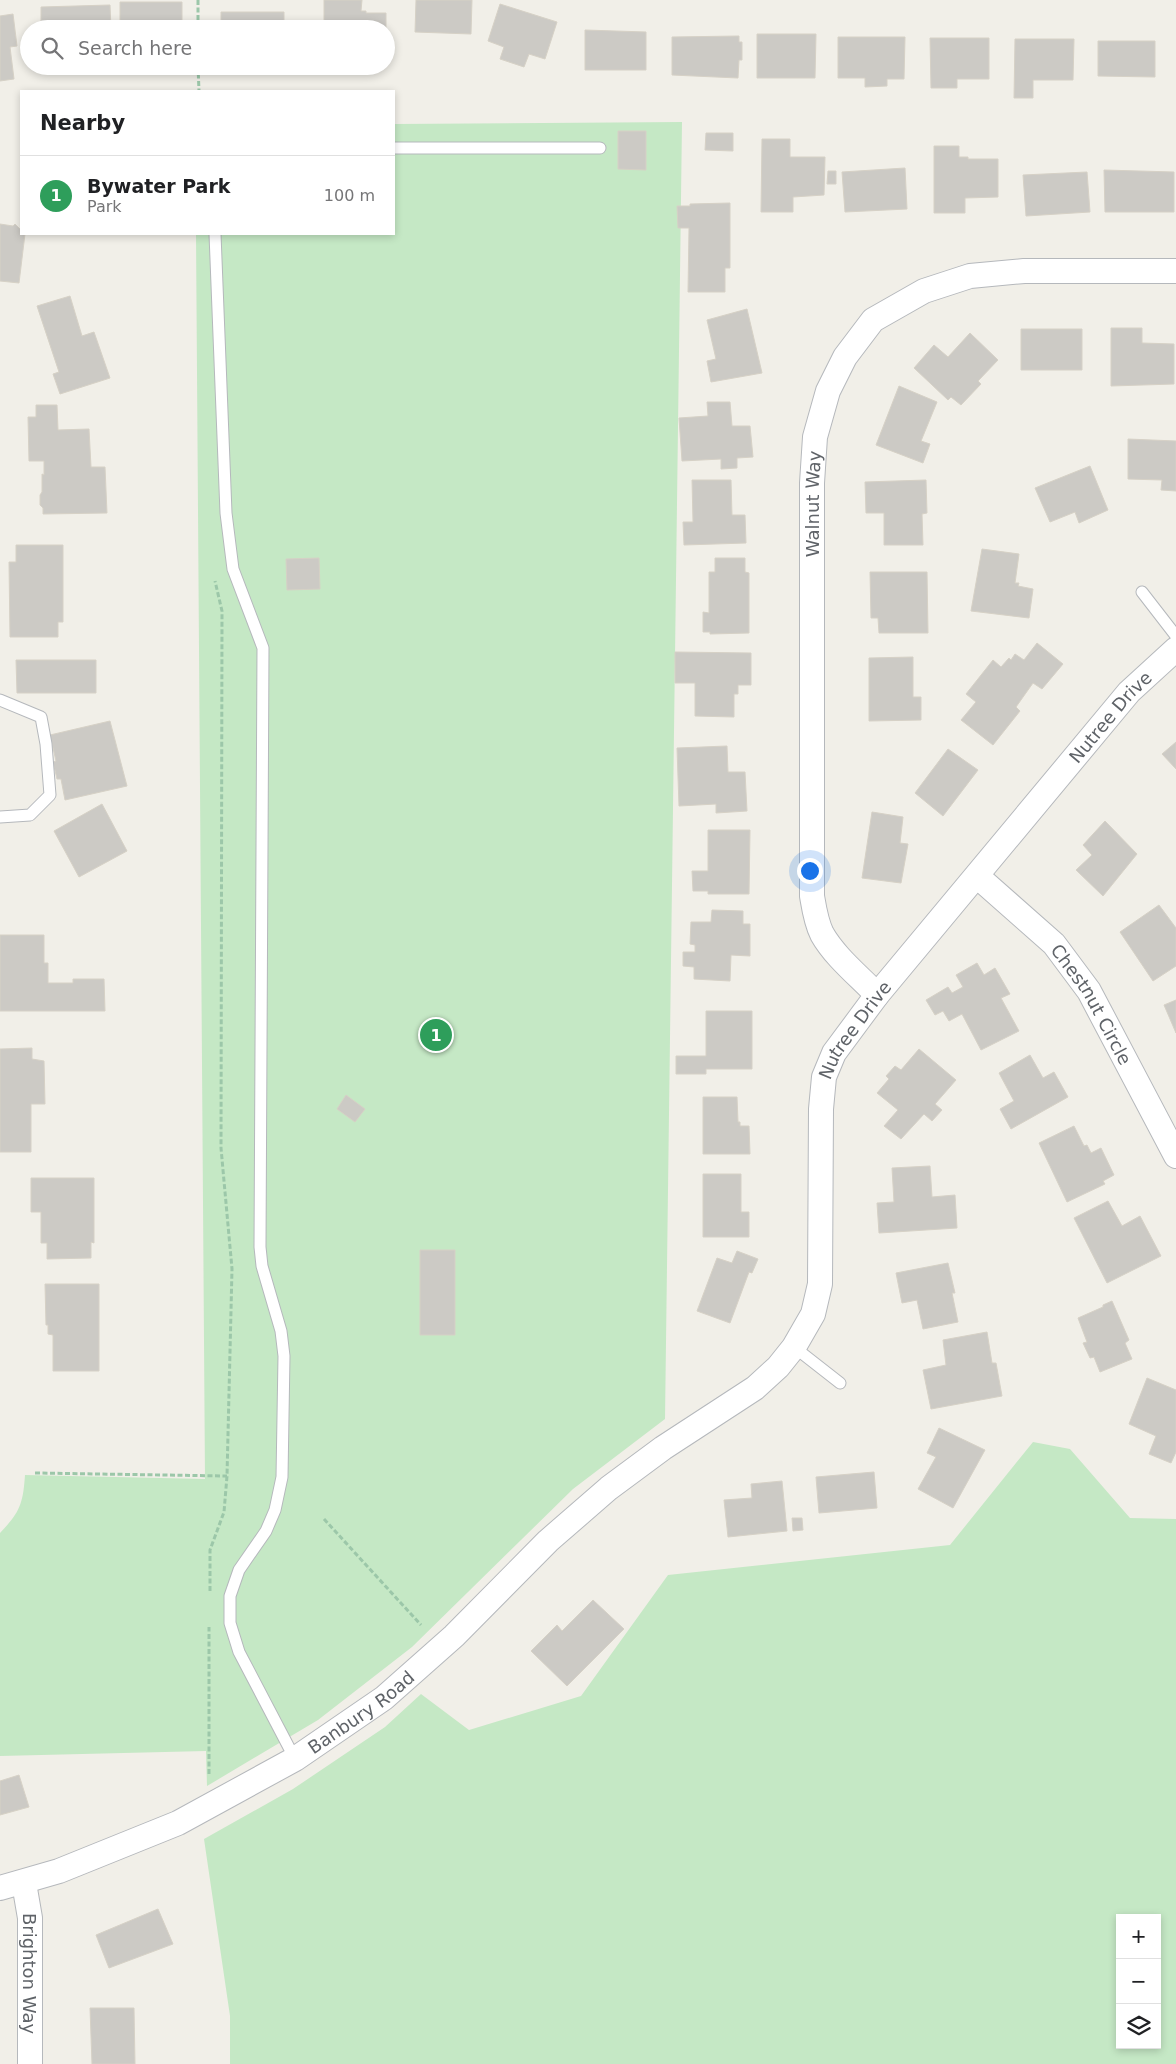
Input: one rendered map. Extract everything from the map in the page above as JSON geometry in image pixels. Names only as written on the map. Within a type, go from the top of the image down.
[{"type":"street","name":"Walnut Way","points":[[877,994],[837,954],[822,933],[815,914],[812,896],[812,483],[815,437],[828,391],[845,357],[873,320],[924,291],[970,276],[1024,271],[1176,271]]},
{"type":"street","name":"Nutree Drive","points":[[664,1448],[755,1388],[778,1368],[794,1347],[813,1314],[820,1284],[821,1109],[824,1077],[834,1053],[877,994],[1129,692],[1176,649]]},
{"type":"street","name":"Chestnut Circle","points":[[977,876],[1054,944],[1072,966],[1088,990],[1176,1156]]},
{"type":"street","name":"Banbury Road","points":[[0,1888],[24,1883],[59,1871],[178,1823],[296,1759],[384,1698],[454,1636],[548,1541],[609,1488],[664,1448]]},
{"type":"street","name":"Brighton Way","points":[[24,1883],[30,1918],[30,2064]]},
{"type":"lane","points":[[395,148],[600,148]]},
{"type":"lane","points":[[215,235],[226,513],[233,569],[263,648],[260,1247],[262,1266],[281,1331],[284,1356],[282,1477],[275,1510],[266,1531],[239,1570],[230,1596],[230,1623],[239,1652],[296,1759]]},
{"type":"lane","points":[[1142,592],[1176,636]]},
{"type":"lane","points":[[0,700],[40,717],[46,744],[50,794],[30,815],[0,817]]},
{"type":"lane","points":[[794,1347],[840,1383]]},
{"type":"path","points":[[198,0],[198,20]]},
{"type":"path","points":[[198,75],[199,90]]},
{"type":"path","points":[[210,1599],[210,1550],[224,1512],[227,1476],[232,1269],[222,1148],[222,610],[213,574]]},
{"type":"path","points":[[35,1473],[227,1476]]},
{"type":"path","points":[[324,1519],[421,1625]]},
{"type":"path","points":[[209,1774],[210,1618]]},
{"type":"green space","points":[[682,122],[665,1419],[573,1489],[412,1647],[318,1720],[207,1786],[206,1751],[0,1756],[0,1533],[19,1507],[25,1475],[205,1479],[196,235],[395,235],[395,124]]},
{"type":"green space","points":[[1033,1442],[1070,1449],[1130,1518],[1176,1519],[1176,2064],[230,2064],[230,2016],[204,1839],[293,1789],[385,1727],[421,1694],[469,1730],[581,1696],[668,1575],[950,1545]]},
{"type":"building","points":[[324,0],[362,0],[361,11],[366,11],[366,13],[386,13],[386,20],[324,20]]},
{"type":"building","points":[[416,0],[472,0],[471,34],[415,32]]},
{"type":"building","points":[[120,2],[182,2],[182,20],[120,20]]},
{"type":"building","points":[[500,4],[557,22],[545,59],[529,54],[524,67],[500,59],[504,47],[488,41]]},
{"type":"building","points":[[110,5],[111,20],[41,20],[41,7]]},
{"type":"building","points":[[221,12],[284,12],[284,20],[221,20]]},
{"type":"building","points":[[13,14],[17,46],[10,47],[14,79],[0,81],[0,16]]},
{"type":"building","points":[[585,30],[646,32],[646,70],[585,70]]},
{"type":"building","points":[[757,34],[816,34],[815,78],[757,78]]},
{"type":"building","points":[[739,36],[739,42],[742,42],[742,60],[739,60],[738,78],[672,75],[672,37]]},
{"type":"building","points":[[838,37],[905,37],[904,79],[887,79],[887,86],[865,87],[865,78],[838,78]]},
{"type":"building","points":[[930,38],[989,38],[989,79],[957,79],[957,88],[931,88]]},
{"type":"building","points":[[1015,39],[1074,39],[1073,80],[1033,80],[1033,98],[1014,98]]},
{"type":"building","points":[[1098,41],[1155,41],[1155,77],[1098,76]]},
{"type":"building","points":[[618,131],[646,131],[646,170],[618,169]]},
{"type":"building","points":[[706,133],[733,133],[733,151],[705,150]]},
{"type":"building","points":[[762,139],[790,139],[790,157],[825,157],[824,195],[793,197],[793,212],[761,212]]},
{"type":"building","points":[[934,146],[959,146],[959,157],[968,157],[968,159],[998,159],[998,197],[965,198],[965,213],[934,213]]},
{"type":"building","points":[[905,168],[907,209],[845,212],[842,172]]},
{"type":"building","points":[[1104,170],[1174,172],[1174,212],[1105,212]]},
{"type":"building","points":[[828,171],[836,171],[836,184],[827,184]]},
{"type":"building","points":[[1087,172],[1090,212],[1026,216],[1023,175]]},
{"type":"building","points":[[730,203],[730,268],[725,268],[725,292],[688,292],[689,228],[678,228],[677,206]]},
{"type":"building","points":[[0,224],[13,226],[15,224],[20,229],[20,235],[25,235],[19,283],[0,281]]},
{"type":"building","points":[[70,296],[82,336],[94,332],[110,378],[60,394],[53,374],[59,372],[37,306]]},
{"type":"building","points":[[747,309],[762,373],[711,382],[707,361],[716,359],[707,320]]},
{"type":"building","points":[[1111,328],[1142,328],[1142,343],[1174,344],[1174,384],[1111,386]]},
{"type":"building","points":[[1021,329],[1082,329],[1082,370],[1021,370]]},
{"type":"building","points":[[970,333],[998,360],[978,381],[981,384],[961,405],[951,397],[948,400],[914,368],[934,345],[948,357]]},
{"type":"building","points":[[899,386],[937,402],[921,441],[930,444],[923,463],[876,445]]},
{"type":"building","points":[[707,402],[730,402],[732,426],[750,426],[753,457],[737,458],[737,468],[721,469],[721,459],[682,461],[679,418],[708,416]]},
{"type":"building","points":[[36,405],[57,405],[58,430],[89,429],[91,467],[105,467],[107,513],[43,514],[43,508],[40,505],[40,495],[42,492],[42,474],[44,475],[44,461],[29,461],[28,417],[36,417]]},
{"type":"building","points":[[1128,439],[1176,441],[1176,491],[1161,490],[1162,480],[1128,479]]},
{"type":"building","points":[[1090,466],[1108,510],[1079,523],[1075,512],[1050,522],[1035,488]]},
{"type":"building","points":[[692,480],[731,480],[732,515],[745,515],[746,543],[684,545],[683,522],[693,522]]},
{"type":"building","points":[[926,480],[927,513],[922,514],[923,545],[884,545],[884,513],[866,513],[865,482]]},
{"type":"building","points":[[16,545],[63,545],[63,622],[58,622],[58,637],[10,637],[9,562],[16,562]]},
{"type":"building","points":[[982,549],[1019,554],[1015,583],[1019,583],[1018,586],[1033,589],[1029,618],[971,611]]},
{"type":"building","points":[[319,558],[320,589],[287,590],[286,559]]},
{"type":"building","points":[[715,558],[745,558],[745,572],[749,573],[749,633],[710,634],[710,632],[703,632],[703,612],[709,613],[709,572],[715,572]]},
{"type":"building","points":[[870,572],[927,572],[928,633],[879,633],[878,618],[871,618]]},
{"type":"building","points":[[1037,643],[1063,664],[1042,689],[1033,683],[1016,707],[1020,711],[993,745],[961,720],[976,702],[966,694],[993,660],[1001,667],[1009,658],[1011,660],[1015,654],[1024,660]]},
{"type":"building","points":[[675,652],[751,653],[751,685],[738,685],[738,694],[734,694],[734,717],[695,716],[695,683],[675,683]]},
{"type":"building","points":[[913,657],[913,697],[921,697],[921,720],[869,721],[869,658]]},
{"type":"building","points":[[16,660],[96,660],[96,693],[17,693]]},
{"type":"building","points":[[110,721],[127,786],[65,800],[61,779],[57,779],[53,762],[56,761],[50,735]]},
{"type":"building","points":[[1176,742],[1176,769],[1162,754]]},
{"type":"building","points":[[727,746],[728,772],[745,772],[747,811],[716,813],[716,804],[679,806],[677,748]]},
{"type":"building","points":[[948,749],[978,770],[943,816],[915,793]]},
{"type":"building","points":[[102,804],[127,851],[79,877],[54,831]]},
{"type":"building","points":[[872,812],[903,817],[900,843],[908,844],[901,883],[862,878]]},
{"type":"building","points":[[1105,821],[1137,854],[1103,896],[1076,870],[1092,855],[1083,845]]},
{"type":"building","points":[[708,830],[750,830],[749,894],[708,894],[708,891],[693,891],[692,871],[708,871]]},
{"type":"building","points":[[1159,905],[1176,928],[1176,966],[1153,981],[1120,932]]},
{"type":"building","points":[[712,910],[743,911],[743,924],[750,924],[750,956],[731,955],[730,981],[694,979],[694,967],[683,966],[683,952],[695,952],[695,945],[690,944],[691,922],[711,922]]},
{"type":"building","points":[[0,935],[44,935],[44,963],[48,963],[48,983],[73,983],[73,979],[104,979],[105,1011],[0,1011]]},
{"type":"building","points":[[977,963],[984,975],[995,968],[1010,994],[1001,998],[1019,1031],[981,1050],[962,1014],[949,1021],[943,1011],[935,1015],[926,1000],[948,987],[952,993],[963,987],[956,975]]},
{"type":"building","points":[[1176,1000],[1176,1033],[1164,1005]]},
{"type":"building","points":[[706,1011],[752,1011],[752,1069],[706,1069],[706,1074],[676,1074],[676,1056],[706,1056]]},
{"type":"building","points":[[32,1048],[32,1059],[44,1061],[45,1104],[31,1104],[31,1152],[0,1152],[0,1049]]},
{"type":"building","points":[[919,1049],[956,1080],[935,1104],[942,1110],[932,1121],[924,1114],[901,1139],[884,1126],[898,1110],[877,1093],[889,1079],[886,1076],[895,1066],[901,1070]]},
{"type":"building","points":[[1030,1055],[1043,1078],[1054,1072],[1068,1097],[1011,1129],[1000,1109],[1014,1101],[999,1073]]},
{"type":"building","points":[[346,1095],[365,1109],[355,1122],[337,1109]]},
{"type":"building","points":[[703,1097],[737,1097],[738,1122],[740,1122],[740,1126],[749,1126],[750,1154],[703,1154]]},
{"type":"building","points":[[1074,1126],[1084,1146],[1087,1145],[1091,1153],[1101,1148],[1114,1175],[1103,1181],[1105,1184],[1067,1202],[1039,1143]]},
{"type":"building","points":[[930,1166],[932,1197],[955,1195],[957,1228],[879,1233],[877,1203],[894,1202],[892,1168]]},
{"type":"building","points":[[703,1174],[741,1174],[741,1212],[749,1212],[749,1237],[703,1237]]},
{"type":"building","points":[[31,1178],[94,1178],[94,1243],[91,1242],[91,1258],[47,1259],[47,1243],[41,1243],[41,1212],[31,1212]]},
{"type":"building","points":[[1108,1201],[1122,1226],[1140,1216],[1161,1256],[1107,1283],[1074,1218]]},
{"type":"building","points":[[420,1250],[455,1250],[455,1335],[420,1335]]},
{"type":"building","points":[[737,1251],[758,1259],[752,1273],[749,1272],[730,1323],[697,1311],[717,1258],[732,1263]]},
{"type":"building","points":[[948,1263],[955,1293],[952,1293],[958,1322],[923,1329],[917,1300],[902,1303],[896,1273]]},
{"type":"building","points":[[45,1284],[99,1284],[99,1371],[53,1371],[53,1335],[48,1334],[48,1325],[46,1325]]},
{"type":"building","points":[[1112,1301],[1129,1340],[1125,1343],[1132,1359],[1100,1372],[1094,1357],[1090,1358],[1083,1343],[1087,1342],[1078,1318]]},
{"type":"building","points":[[987,1332],[992,1363],[996,1363],[1002,1396],[931,1409],[923,1370],[946,1365],[943,1340]]},
{"type":"building","points":[[1147,1378],[1176,1390],[1176,1452],[1171,1463],[1149,1454],[1156,1436],[1129,1424]]},
{"type":"building","points":[[939,1428],[985,1450],[953,1508],[918,1489],[936,1457],[927,1453]]},
{"type":"building","points":[[874,1472],[877,1508],[819,1513],[816,1477]]},
{"type":"building","points":[[782,1481],[787,1531],[728,1537],[724,1500],[752,1498],[751,1484]]},
{"type":"building","points":[[792,1518],[802,1518],[803,1530],[793,1531]]},
{"type":"building","points":[[593,1600],[624,1629],[567,1686],[531,1651],[557,1625],[562,1631]]},
{"type":"building","points":[[19,1775],[29,1807],[0,1815],[0,1781]]},
{"type":"building","points":[[158,1909],[173,1944],[109,1968],[96,1935]]},
{"type":"building","points":[[90,2008],[134,2008],[135,2064],[92,2064]]},
{"type":"place","name":"Bywater Park","points":[[436,1035]]}]
